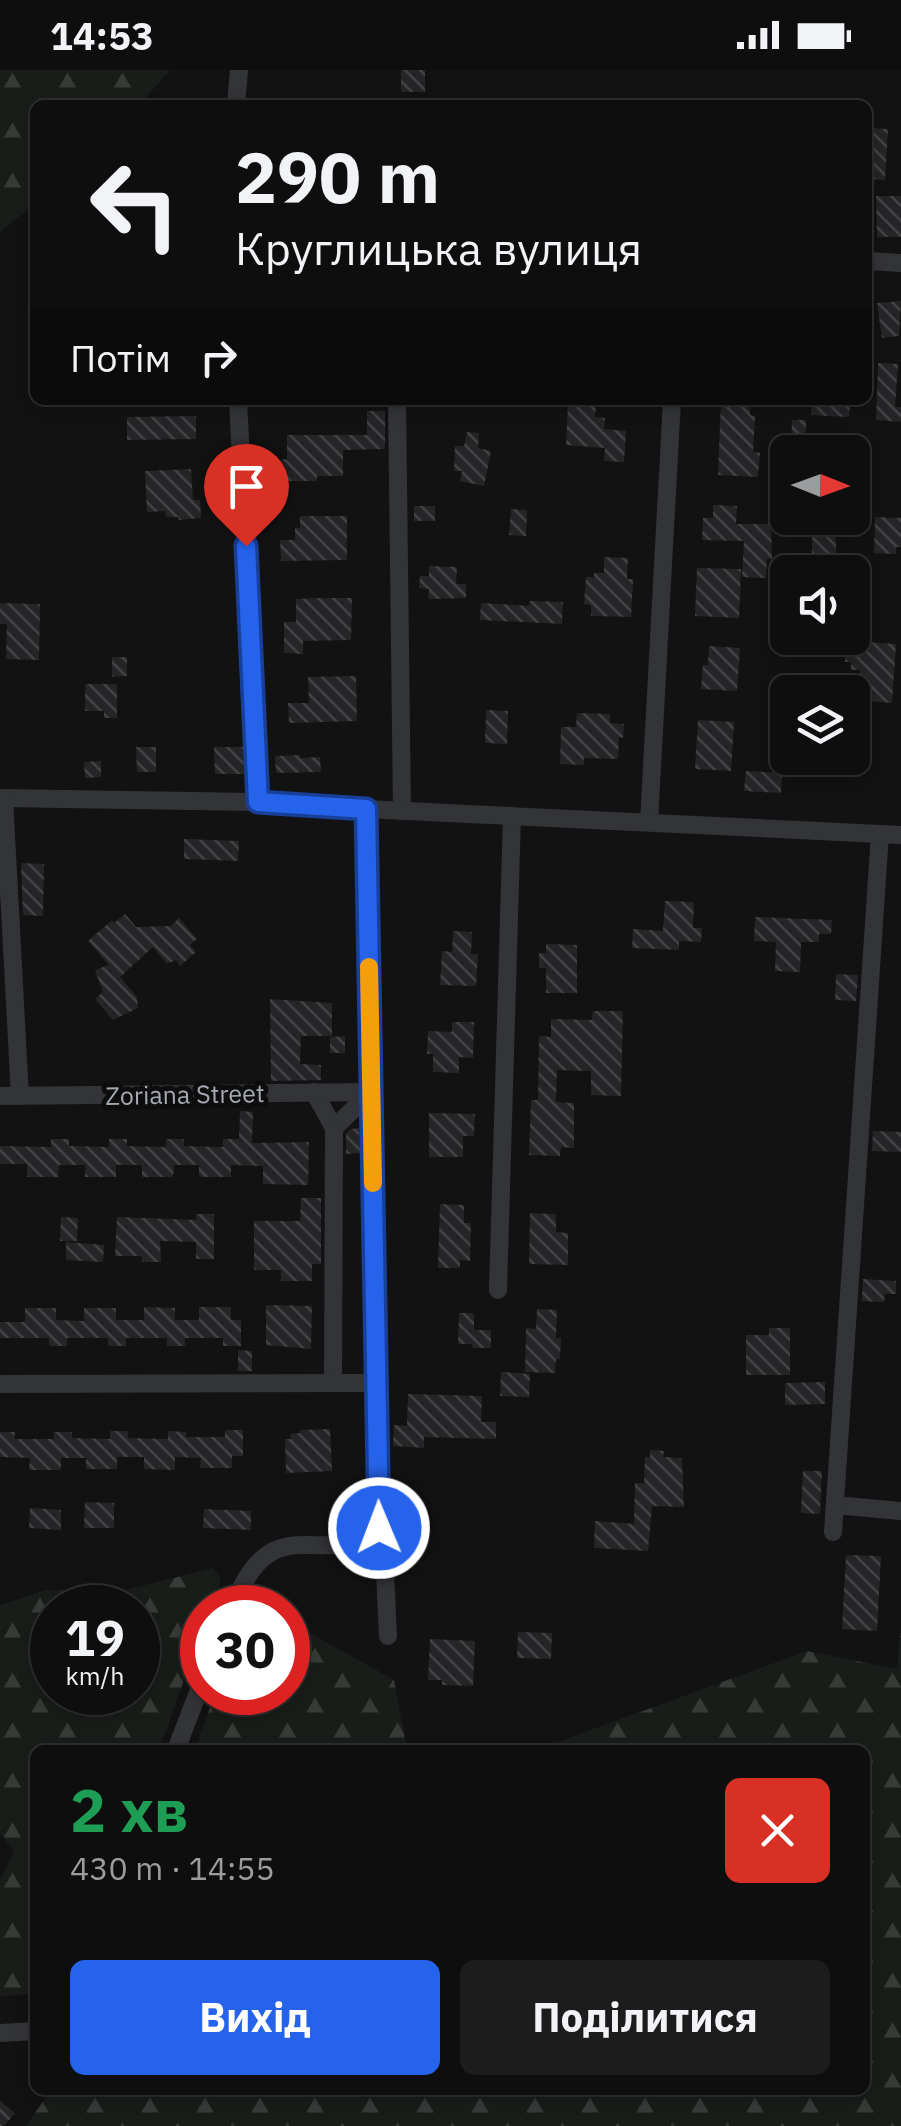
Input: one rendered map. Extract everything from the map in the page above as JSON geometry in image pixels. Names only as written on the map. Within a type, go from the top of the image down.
[{"type":"street","points":[[236,100],[239,70]]},
{"type":"street","points":[[872,261],[901,263]]},
{"type":"street","points":[[238,405],[258,802]]},
{"type":"street","points":[[397,405],[402,811]]},
{"type":"street","points":[[649,822],[672,405]]},
{"type":"street","points":[[20,1096],[2,798],[258,802],[901,835]]},
{"type":"street","points":[[366,809],[379,1528],[386,1571],[388,1636]]},
{"type":"street","points":[[498,1290],[512,816]]},
{"type":"street","points":[[833,1532],[880,834]]},
{"type":"street","points":[[314,1092],[334,1128],[333,1382]]},
{"type":"street","points":[[334,1128],[371,1092]]},
{"type":"street","name":"Zoriana Street","points":[[0,1096],[371,1092]]},
{"type":"street","points":[[0,1384],[377,1382]]},
{"type":"street","points":[[835,1505],[901,1511]]},
{"type":"street","points":[[242,1585],[247,1574],[274,1548],[363,1540],[379,1528]]},
{"type":"street","points":[[178,1745],[189,1715]]},
{"type":"street","points":[[0,2033],[30,2030]]},
{"type":"green space","points":[[0,70],[170,70],[143,100],[30,100],[30,208],[0,232]]},
{"type":"green space","points":[[213,1568],[221,1580],[219,1585],[180,1585],[180,1691],[161,1745],[30,1745],[30,1994],[0,1996],[0,1881],[14,1851],[0,1833],[0,1605],[30,1595],[30,1715],[160,1715],[160,1585],[146,1585]]},
{"type":"green space","points":[[901,1624],[901,2126],[26,2126],[48,2095],[870,2095],[870,1745],[550,1745],[807,1651],[897,1669]]},
{"type":"green space","points":[[310,1633],[394,1680],[406,1745],[197,1745],[207,1715],[310,1715]]},
{"type":"building","points":[[401,70],[425,70],[425,92],[401,92]]},
{"type":"building","points":[[872,128],[888,129],[885,180],[872,179]]},
{"type":"building","points":[[876,196],[901,196],[901,237],[877,237]]},
{"type":"building","points":[[901,301],[899,336],[882,338],[877,303]]},
{"type":"building","points":[[878,363],[898,364],[895,407],[901,407],[901,422],[876,420]]},
{"type":"building","points":[[568,405],[596,407],[595,417],[605,418],[604,429],[626,431],[624,462],[604,461],[605,448],[566,445]]},
{"type":"building","points":[[721,405],[751,405],[750,415],[755,416],[753,452],[760,453],[758,477],[718,475]]},
{"type":"building","points":[[812,405],[850,405],[849,417],[811,415]]},
{"type":"building","points":[[367,411],[385,411],[385,449],[343,450],[343,476],[317,476],[317,481],[263,477],[263,462],[287,459],[287,435],[367,435]]},
{"type":"building","points":[[196,416],[196,439],[127,440],[127,417]]},
{"type":"building","points":[[792,420],[806,420],[806,435],[792,435]]},
{"type":"building","points":[[467,432],[479,433],[478,448],[491,451],[484,486],[460,481],[462,471],[454,471],[455,446],[464,446]]},
{"type":"building","points":[[191,469],[193,500],[200,500],[201,518],[179,520],[166,517],[165,511],[147,512],[145,471]]},
{"type":"building","points":[[713,505],[737,506],[736,524],[770,524],[772,555],[767,559],[766,578],[742,577],[744,541],[702,540],[703,518],[713,518]]},
{"type":"building","points":[[414,506],[435,506],[435,521],[414,521]]},
{"type":"building","points":[[511,509],[527,510],[526,536],[509,535]]},
{"type":"building","points":[[300,516],[347,516],[347,560],[281,561],[280,540],[295,540]]},
{"type":"building","points":[[875,517],[901,518],[901,547],[896,547],[896,554],[874,553]]},
{"type":"building","points":[[812,535],[836,535],[836,555],[812,555]]},
{"type":"building","points":[[604,557],[628,558],[627,579],[633,579],[631,617],[591,616],[591,605],[584,604],[586,577],[604,573]]},
{"type":"building","points":[[429,566],[457,567],[456,584],[466,584],[466,598],[428,599],[429,589],[419,588],[420,576],[429,576]]},
{"type":"building","points":[[697,568],[741,569],[739,618],[695,616]]},
{"type":"building","points":[[352,598],[351,640],[303,641],[303,654],[284,653],[284,622],[296,622],[296,599]]},
{"type":"building","points":[[530,601],[563,602],[562,624],[480,620],[481,603],[529,606]]},
{"type":"building","points":[[0,603],[40,604],[39,660],[6,659],[7,624],[0,624]]},
{"type":"building","points":[[870,642],[896,644],[892,703],[870,701],[870,675],[860,675],[860,670],[851,670],[851,662],[845,662],[846,655],[870,655]]},
{"type":"building","points":[[709,646],[740,648],[737,691],[701,689]]},
{"type":"building","points":[[112,657],[127,657],[127,676],[112,677]]},
{"type":"building","points":[[356,676],[357,721],[289,723],[288,703],[309,703],[308,677]]},
{"type":"building","points":[[85,684],[117,684],[117,718],[104,718],[104,711],[85,711]]},
{"type":"building","points":[[486,710],[508,711],[507,744],[485,743]]},
{"type":"building","points":[[577,713],[610,714],[610,723],[624,724],[618,759],[584,758],[584,765],[560,764],[561,727],[576,727]]},
{"type":"building","points":[[698,720],[734,722],[731,771],[695,769]]},
{"type":"building","points":[[136,747],[156,747],[156,772],[137,772]]},
{"type":"building","points":[[214,747],[243,747],[244,774],[215,774]]},
{"type":"building","points":[[275,756],[320,757],[321,772],[276,773]]},
{"type":"building","points":[[101,761],[101,777],[85,778],[84,762]]},
{"type":"building","points":[[746,771],[782,775],[781,793],[744,791]]},
{"type":"building","points":[[184,839],[239,841],[238,861],[184,859]]},
{"type":"building","points":[[21,863],[44,864],[43,916],[23,915]]},
{"type":"building","points":[[665,901],[694,902],[693,928],[702,928],[701,942],[679,941],[679,950],[632,948],[633,929],[663,931]]},
{"type":"building","points":[[125,914],[136,927],[171,926],[179,918],[197,939],[190,945],[196,952],[180,966],[176,960],[167,964],[153,947],[120,977],[137,997],[138,1008],[113,1020],[95,999],[103,992],[95,970],[109,965],[88,941]]},
{"type":"building","points":[[755,917],[832,920],[831,934],[819,934],[819,942],[801,942],[800,972],[775,971],[776,942],[754,941]]},
{"type":"building","points":[[453,931],[472,932],[471,954],[478,954],[476,986],[440,985],[442,951],[452,952]]},
{"type":"building","points":[[546,944],[577,945],[577,993],[546,993],[546,968],[539,968],[539,953],[546,953]]},
{"type":"building","points":[[836,974],[858,975],[856,1001],[835,1000]]},
{"type":"building","points":[[270,999],[332,1003],[332,1036],[301,1036],[300,1064],[321,1065],[321,1080],[271,1081]]},
{"type":"building","points":[[593,1011],[623,1011],[621,1096],[591,1095],[591,1071],[557,1070],[556,1102],[574,1103],[574,1148],[561,1147],[560,1156],[529,1155],[531,1100],[538,1100],[539,1036],[551,1037],[551,1019],[592,1020]]},
{"type":"building","points":[[452,1022],[474,1022],[473,1058],[459,1057],[459,1073],[433,1072],[433,1054],[427,1054],[428,1031],[452,1032]]},
{"type":"building","points":[[345,1036],[345,1053],[330,1053],[330,1037]]},
{"type":"building","points":[[240,1111],[253,1112],[252,1143],[309,1142],[308,1185],[263,1184],[263,1166],[231,1165],[231,1177],[199,1177],[199,1165],[174,1165],[173,1177],[142,1177],[142,1165],[116,1165],[116,1177],[85,1177],[85,1165],[59,1165],[58,1177],[27,1177],[27,1164],[0,1164],[0,1146],[51,1147],[51,1139],[69,1139],[69,1146],[109,1147],[109,1139],[127,1139],[127,1146],[166,1147],[166,1139],[184,1139],[184,1146],[223,1147],[223,1139],[239,1139]]},
{"type":"building","points":[[429,1113],[475,1114],[474,1136],[463,1136],[463,1157],[429,1157]]},
{"type":"building","points":[[359,1128],[360,1153],[346,1154],[346,1133]]},
{"type":"building","points":[[873,1131],[901,1132],[901,1152],[872,1151]]},
{"type":"building","points":[[301,1198],[321,1198],[321,1264],[312,1264],[312,1281],[281,1281],[281,1270],[254,1270],[254,1221],[300,1221]]},
{"type":"building","points":[[440,1204],[464,1205],[464,1223],[471,1223],[470,1261],[460,1260],[460,1268],[438,1268]]},
{"type":"building","points":[[530,1213],[556,1214],[556,1232],[568,1233],[568,1265],[529,1264]]},
{"type":"building","points":[[196,1214],[214,1214],[214,1259],[196,1259],[196,1242],[160,1241],[161,1262],[142,1262],[142,1256],[115,1256],[117,1217],[196,1220]]},
{"type":"building","points":[[61,1217],[78,1218],[77,1241],[60,1241]]},
{"type":"building","points":[[66,1242],[104,1245],[103,1262],[66,1260]]},
{"type":"building","points":[[863,1279],[896,1281],[896,1294],[885,1294],[884,1302],[862,1301]]},
{"type":"building","points":[[266,1305],[312,1306],[311,1349],[266,1345]]},
{"type":"building","points":[[144,1307],[175,1308],[175,1320],[199,1320],[199,1307],[231,1307],[231,1320],[241,1320],[241,1346],[223,1346],[223,1338],[185,1338],[185,1346],[167,1346],[167,1338],[126,1338],[126,1346],[108,1346],[108,1338],[67,1338],[67,1346],[49,1346],[49,1338],[0,1338],[0,1322],[25,1322],[25,1308],[56,1308],[56,1320],[84,1321],[84,1308],[116,1308],[116,1320],[144,1320]]},
{"type":"building","points":[[537,1309],[557,1310],[556,1338],[561,1338],[555,1373],[525,1372],[526,1328],[536,1329]]},
{"type":"building","points":[[459,1313],[474,1313],[474,1330],[491,1330],[491,1348],[458,1344]]},
{"type":"building","points":[[769,1328],[790,1328],[790,1375],[746,1375],[746,1335],[769,1335]]},
{"type":"building","points":[[238,1350],[252,1351],[252,1371],[238,1371]]},
{"type":"building","points":[[501,1372],[530,1374],[529,1397],[500,1396]]},
{"type":"building","points":[[825,1382],[825,1404],[785,1405],[785,1383]]},
{"type":"building","points":[[408,1394],[482,1396],[481,1422],[496,1422],[496,1439],[424,1437],[424,1448],[393,1446],[394,1425],[407,1426]]},
{"type":"building","points":[[330,1429],[332,1471],[286,1473],[285,1439],[291,1439],[290,1434]]},
{"type":"building","points":[[225,1430],[243,1430],[243,1456],[232,1456],[232,1468],[200,1468],[201,1458],[175,1457],[175,1470],[144,1469],[144,1457],[117,1457],[117,1469],[86,1469],[86,1458],[61,1458],[61,1470],[29,1470],[30,1458],[0,1457],[0,1432],[15,1432],[14,1439],[54,1439],[54,1432],[72,1432],[72,1438],[110,1439],[110,1431],[128,1431],[128,1438],[168,1439],[168,1431],[186,1432],[186,1437],[225,1437]]},
{"type":"building","points":[[650,1450],[664,1451],[663,1457],[682,1458],[684,1507],[652,1506],[648,1551],[594,1548],[595,1521],[634,1524],[635,1483],[644,1483],[645,1457],[650,1457]]},
{"type":"building","points":[[803,1471],[822,1471],[820,1514],[801,1513]]},
{"type":"building","points":[[85,1502],[114,1503],[114,1528],[84,1528]]},
{"type":"building","points":[[30,1508],[61,1510],[61,1530],[29,1528]]},
{"type":"building","points":[[204,1509],[251,1511],[251,1530],[203,1528]]},
{"type":"building","points":[[846,1555],[881,1556],[877,1631],[842,1629]]},
{"type":"building","points":[[518,1632],[552,1633],[551,1659],[517,1658]]},
{"type":"building","points":[[430,1639],[475,1641],[473,1686],[442,1685],[442,1680],[428,1680]]},
{"type":"building","points":[[0,2101],[15,2113],[4,2126],[0,2126]]},
{"type":"slow traffic","points":[[369,967],[373,1183]]},
{"type":"route","points":[[246,546],[258,802],[366,809],[379,1528]]}]
